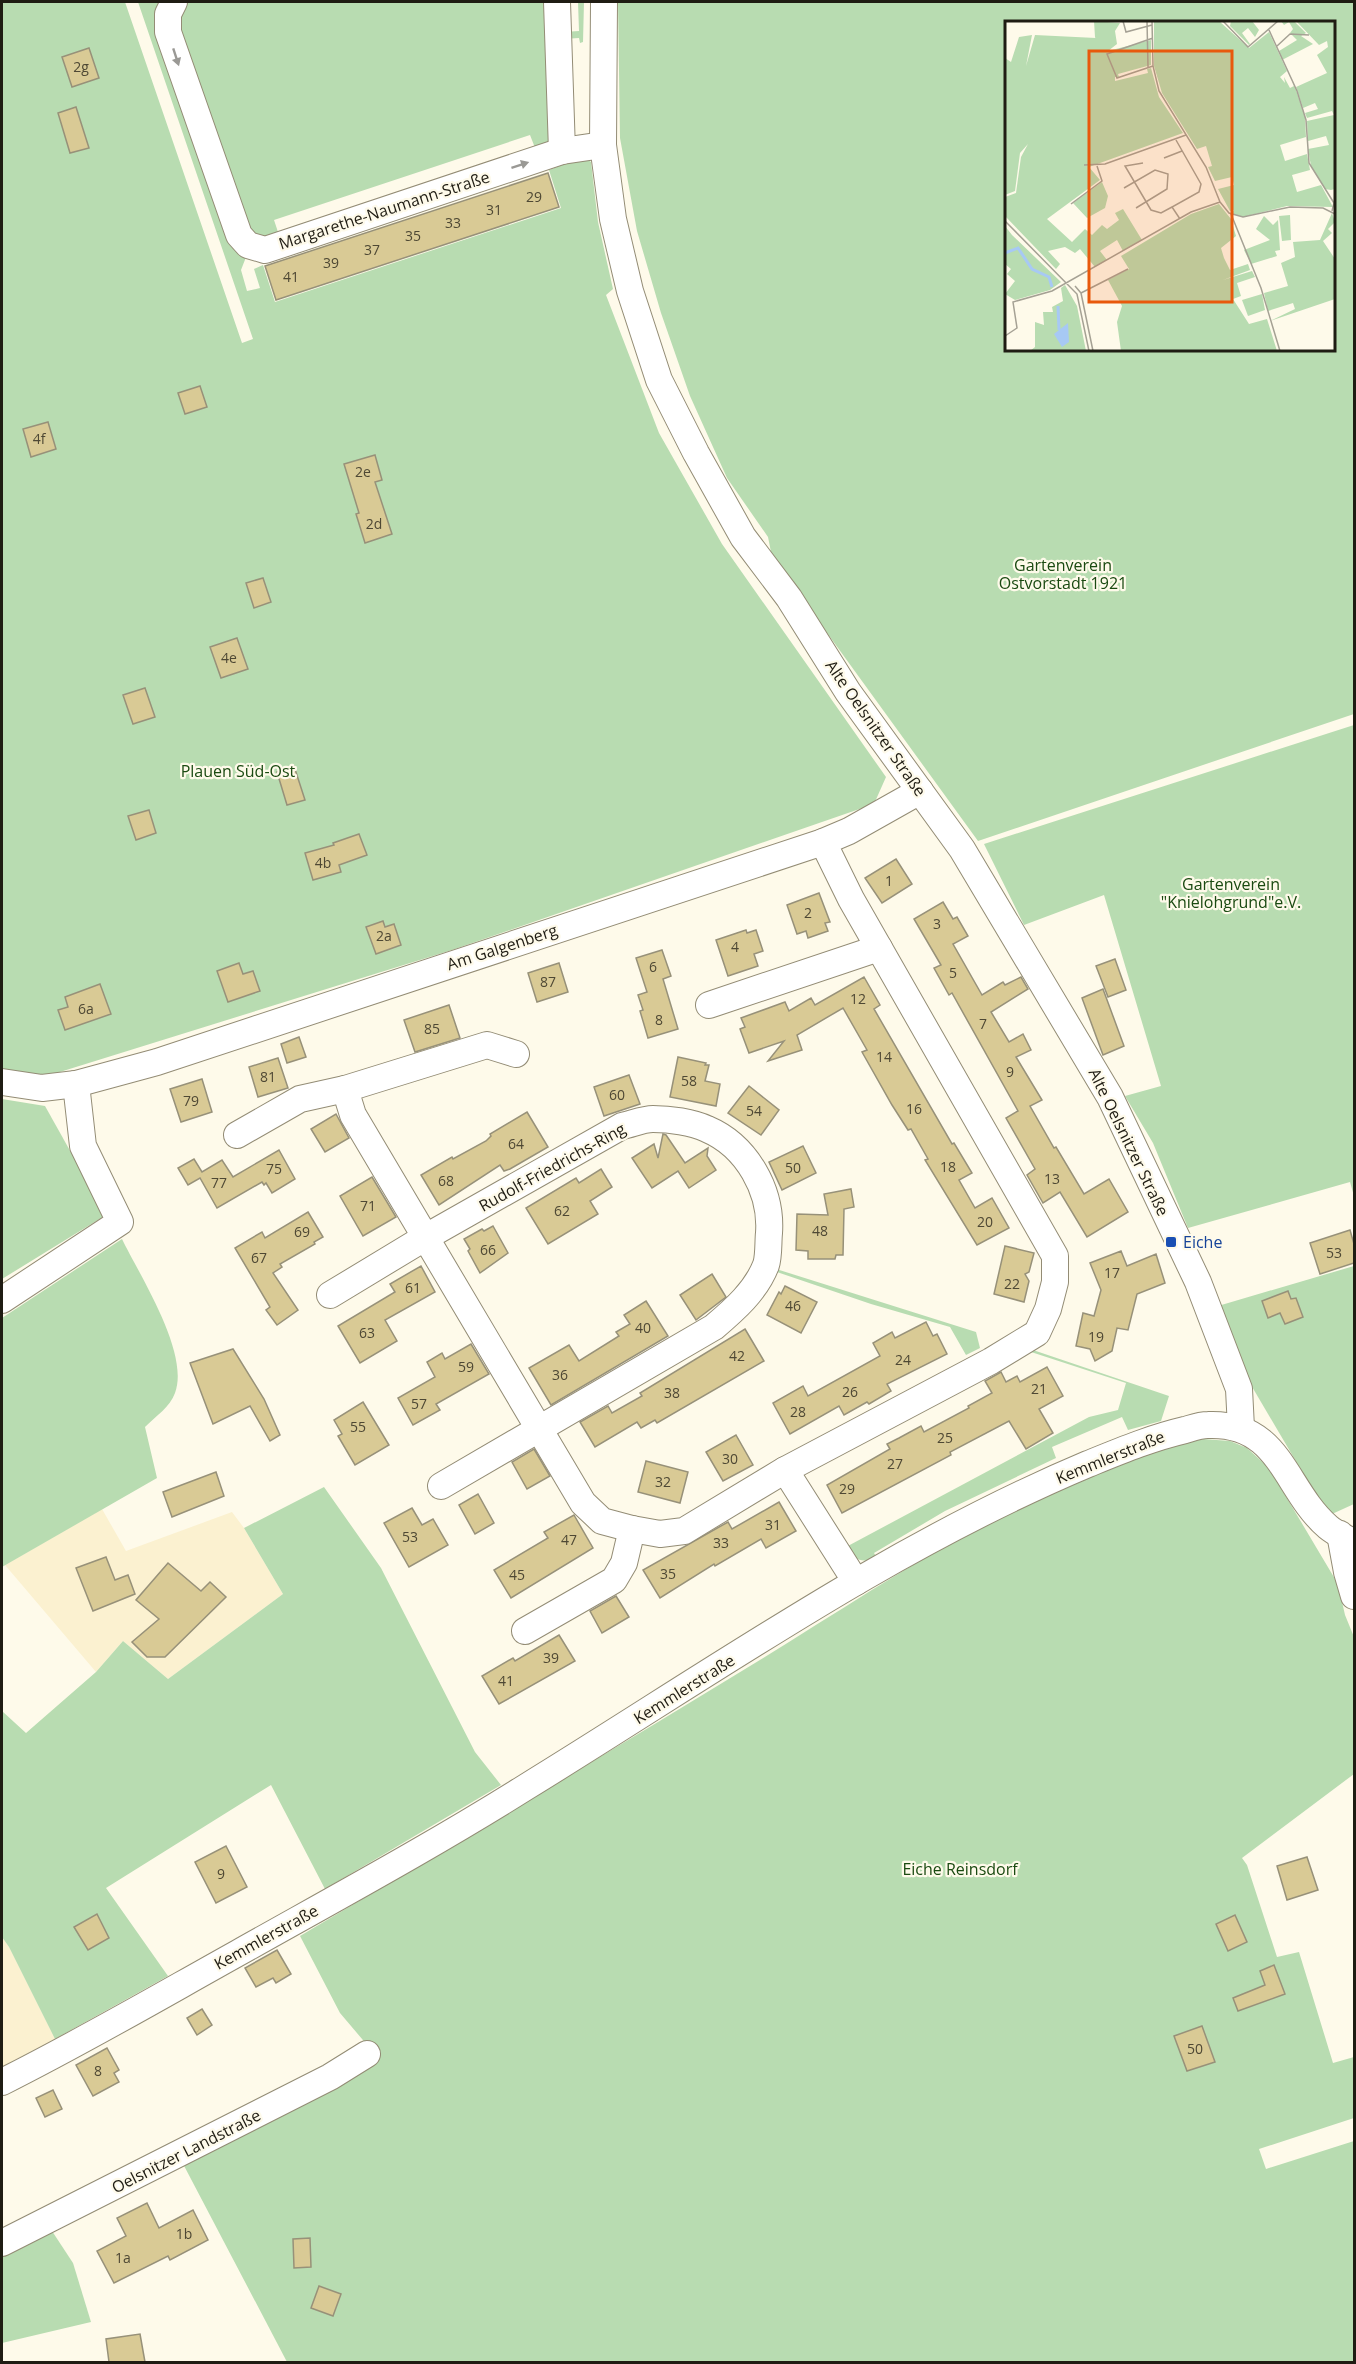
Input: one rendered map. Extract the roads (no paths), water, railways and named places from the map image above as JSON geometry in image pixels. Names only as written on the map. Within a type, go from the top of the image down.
[{"type":"street","name":"Margarethe-Naumann-Straße","points":[[174,2],[168,14],[168,32],[239,235],[248,245],[265,250],[562,151],[603,145]]},
{"type":"street","points":[[557,2],[562,151]]},
{"type":"street","name":"Alte Oelsnitzer Straße","points":[[604,2],[603,145],[613,219],[630,291],[659,380],[696,453],[743,537],[789,598],[848,692],[962,849],[991,894],[1110,1097],[1198,1282],[1239,1389],[1241,1428]]},
{"type":"street","name":"Am Galgenberg","points":[[2,1082],[42,1088],[76,1084],[157,1062],[823,842],[849,831],[920,791]]},
{"type":"street","points":[[345,1089],[353,1115],[583,1503],[602,1521],[660,1534],[684,1531],[785,1470],[991,1361],[1037,1333],[1048,1309],[1055,1282],[1055,1256],[851,899],[823,842]]},
{"type":"street","points":[[709,1005],[879,948]]},
{"type":"street","points":[[237,1135],[300,1099],[345,1089],[487,1045],[516,1054]]},
{"type":"street","points":[[2,1300],[120,1222],[83,1146],[76,1084]]},
{"type":"street","name":"Rudolf-Friedrichs-Ring","points":[[330,1295],[426,1237],[622,1126],[651,1119],[678,1121],[707,1128],[733,1145],[749,1163],[763,1190],[770,1219],[766,1264],[742,1304],[714,1327],[441,1486]]},
{"type":"street","name":"Kemmlerstraße","points":[[2,2082],[51,2058],[299,1919],[512,1796],[856,1582],[969,1519],[1134,1445],[1207,1424],[1241,1428],[1270,1446],[1307,1502],[1328,1527],[1347,1539]]},
{"type":"street","points":[[785,1470],[856,1582]]},
{"type":"street","points":[[525,1631],[614,1580],[624,1563],[632,1529]]},
{"type":"street","points":[[1347,1539],[1347,1572],[1354,1596]]},
{"type":"street","name":"Oelsnitzer Landstraße","points":[[2,2243],[330,2077],[367,2054]]},
{"type":"place","name":"Eiche","points":[[1171,1242]]},
{"type":"park label","name":"Gartenverein Ostvorstadt 1921","points":[[1063,574]]},
{"type":"park label","name":"Plauen Süd-Ost","points":[[238,771]]},
{"type":"park label","name":"Gartenverein \"Knielohgrund\"e.V.","points":[[1231,893]]},
{"type":"park label","name":"Eiche Reinsdorf","points":[[960,1869]]}]
